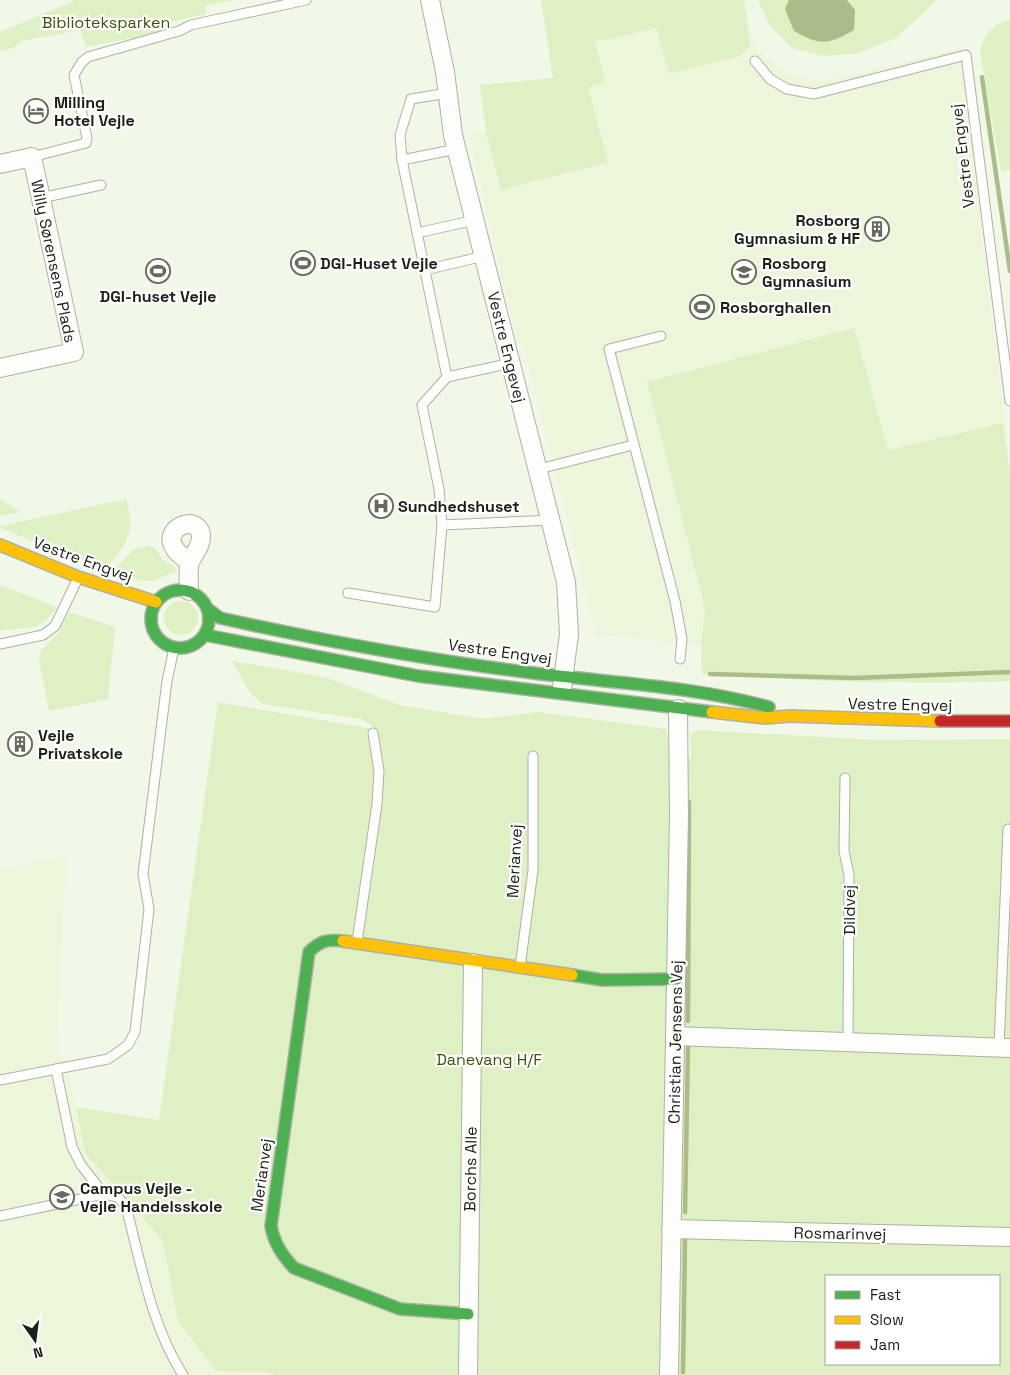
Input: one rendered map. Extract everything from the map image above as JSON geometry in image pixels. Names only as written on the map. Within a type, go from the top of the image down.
[{"type":"street","name":"Vestre Engevej","points":[[430,0],[457,149],[552,520],[566,582],[569,634],[561,694]]},
{"type":"street","name":"Willy Sørensens Plads","points":[[0,164],[32,157],[74,352],[0,368]]},
{"type":"street","name":"Vestre Engvej","points":[[0,545],[78,577],[156,602]]},
{"type":"street","points":[[189,562],[189,590]]},
{"type":"street","points":[[59,588],[77,594]]},
{"type":"street","points":[[181,589],[189,590],[201,597],[208,609],[210,622],[205,635],[195,645],[174,648],[160,640],[147,618],[156,602],[167,593],[181,589]]},
{"type":"street","name":"Vestre Engvej","points":[[208,609],[220,618],[352,646],[563,676],[723,694],[771,708],[790,716]]},
{"type":"street","name":"Vestre Engvej","points":[[205,635],[418,676],[678,709],[765,718],[790,716],[915,721],[1010,721]]},
{"type":"street","name":"Christian Jensens Vej","points":[[669,1375],[677,979],[678,709]]},
{"type":"street","name":"Merianvej","points":[[468,1314],[428,1313],[400,1309],[294,1268],[274,1243],[271,1226],[309,952],[318,943],[329,939],[602,980],[677,979]]},
{"type":"street","name":"Borchs Alle","points":[[468,1375],[473,962]]},
{"type":"street","points":[[675,1036],[1004,1048]]},
{"type":"street","name":"Rosmarinvej","points":[[671,1229],[1010,1237]]},
{"type":"lane","points":[[32,157],[86,143],[88,138],[74,74],[88,57],[180,31],[191,25],[306,0]]},
{"type":"lane","name":"Vestre Engvej","points":[[755,61],[770,79],[787,89],[814,94],[966,55],[1010,402]]},
{"type":"lane","points":[[447,377],[402,160],[400,135],[411,99],[448,93]]},
{"type":"lane","points":[[402,160],[457,149]]},
{"type":"lane","points":[[41,198],[101,184]]},
{"type":"lane","points":[[417,233],[475,220]]},
{"type":"lane","points":[[425,270],[484,256]]},
{"type":"lane","points":[[661,336],[609,349],[675,602],[682,638],[680,659]]},
{"type":"lane","points":[[348,593],[435,607],[442,525],[439,489],[422,405],[447,377],[512,363]]},
{"type":"lane","points":[[539,469],[633,446]]},
{"type":"lane","points":[[442,525],[552,520]]},
{"type":"lane","points":[[0,644],[44,635],[55,626],[77,594],[78,577]]},
{"type":"lane","points":[[0,1080],[108,1059],[128,1045],[134,1032],[149,909],[143,874],[167,681],[174,648]]},
{"type":"lane","points":[[678,709],[679,689]]},
{"type":"lane","points":[[357,942],[377,804],[379,771],[373,733]]},
{"type":"lane","name":"Merianvej","points":[[520,968],[533,870],[532,756]]},
{"type":"lane","name":"Dildvej","points":[[845,778],[844,851],[849,875],[848,1042]]},
{"type":"lane","points":[[1004,1048],[1008,830]]},
{"type":"lane","points":[[56,1069],[72,1147],[81,1165],[104,1194]]},
{"type":"lane","points":[[0,1216],[104,1194],[118,1198],[126,1207],[156,1319],[171,1357],[183,1375]]},
{"type":"shaded area","name":"Rosborg Gymnasium","points":[[541,0],[744,0],[752,38],[765,58],[789,73],[813,80],[836,79],[959,49],[1010,462],[1010,644],[701,646],[596,634],[523,344],[517,344],[469,136],[486,132],[480,85],[553,78]]},
{"type":"shaded area","points":[[789,0],[847,0],[855,10],[854,30],[837,39],[824,42],[803,36],[794,31],[785,9]]},
{"type":"shaded area","name":"Campus Vejle - Vejle Handelsskole","points":[[66,857],[57,1056],[66,1061],[85,1153],[163,1241],[178,1321],[275,1375],[0,1375],[0,870]]},
{"type":"green space","name":"Biblioteksparken","points":[[76,0],[234,0],[205,6],[206,14],[169,22],[171,31],[86,47],[80,30],[22,41],[13,48],[0,52],[0,32]]},
{"type":"green space","points":[[541,0],[744,0],[750,46],[740,56],[669,74],[656,28],[607,40],[595,40],[605,81],[588,88],[608,162],[501,190],[486,132],[480,85],[553,78]]},
{"type":"green space","points":[[758,0],[789,0],[785,9],[855,10],[847,0],[937,0],[896,38],[855,54],[823,56],[792,48],[769,24]]},
{"type":"green space","points":[[1010,20],[1010,170],[1001,172],[980,51],[984,40],[993,27]]},
{"type":"green space","points":[[854,328],[888,450],[1003,423],[1010,477],[1010,681],[856,682],[702,674],[701,646],[705,608],[647,382]]},
{"type":"green space","points":[[0,499],[21,512],[0,516]]},
{"type":"green space","points":[[126,499],[130,522],[128,538],[105,570],[0,528],[0,526]]},
{"type":"green space","points":[[148,546],[154,547],[163,560],[174,566],[177,571],[153,581],[143,581],[112,572],[133,550]]},
{"type":"green space","points":[[0,585],[57,607],[39,625],[0,631]]},
{"type":"green space","points":[[181,601],[193,606],[198,618],[193,630],[181,635],[169,630],[164,618],[169,606]]},
{"type":"green space","points":[[69,612],[115,627],[108,699],[49,711],[39,660],[41,650],[58,634]]},
{"type":"green space","name":"Danevang H/F","points":[[232,661],[325,677],[400,705],[482,719],[538,712],[666,729],[672,757],[691,757],[690,735],[696,730],[879,740],[1010,739],[1010,1375],[275,1375],[267,1372],[216,1371],[178,1321],[163,1241],[85,1153],[76,1107],[159,1120],[218,702],[378,730],[361,719],[263,704],[250,693]]},
{"type":"waterway","points":[[982,77],[1010,271]]},
{"type":"waterway","points":[[710,674],[855,678],[1010,672]]},
{"type":"waterway","points":[[688,1021],[689,802]]},
{"type":"waterway","points":[[685,1212],[688,1047]]},
{"type":"waterway","points":[[683,1372],[685,1237]]},
{"type":"traffic: fast","points":[[174,590],[186,590],[201,598],[209,613],[209,619],[209,625],[201,640],[186,648],[174,648],[159,640],[151,625],[151,613],[159,598],[174,590]]},
{"type":"traffic: fast","points":[[208,609],[220,618],[376,649],[494,668],[711,694],[769,707]]},
{"type":"traffic: fast","points":[[205,635],[418,676],[712,712]]},
{"type":"traffic: fast","points":[[343,941],[332,940],[324,942],[309,952],[271,1226],[274,1238],[282,1253],[294,1268],[400,1309],[468,1314]]},
{"type":"traffic: fast","points":[[572,975],[602,980],[677,979]]},
{"type":"traffic: slow","points":[[0,545],[78,577],[156,602]]},
{"type":"traffic: slow","points":[[712,712],[765,718],[790,716],[940,721]]},
{"type":"traffic: slow","points":[[343,941],[572,975]]},
{"type":"traffic: jam","points":[[940,721],[1010,721]]},
{"type":"place","name":"Milling Hotel Vejle","points":[[36,111]]},
{"type":"place","name":"Rosborg Gymnasium & HF","points":[[877,229]]},
{"type":"place","name":"DGI-Huset Vejle","points":[[303,263]]},
{"type":"place","name":"DGI-huset Vejle","points":[[158,271]]},
{"type":"place","name":"Rosborg Gymnasium","points":[[744,272]]},
{"type":"place","name":"Rosborghallen","points":[[702,307]]},
{"type":"place","name":"Sundhedshuset","points":[[381,506]]},
{"type":"place","name":"Vejle Privatskole","points":[[20,744]]},
{"type":"place","name":"Campus Vejle - Vejle Handelsskole","points":[[62,1197]]}]
